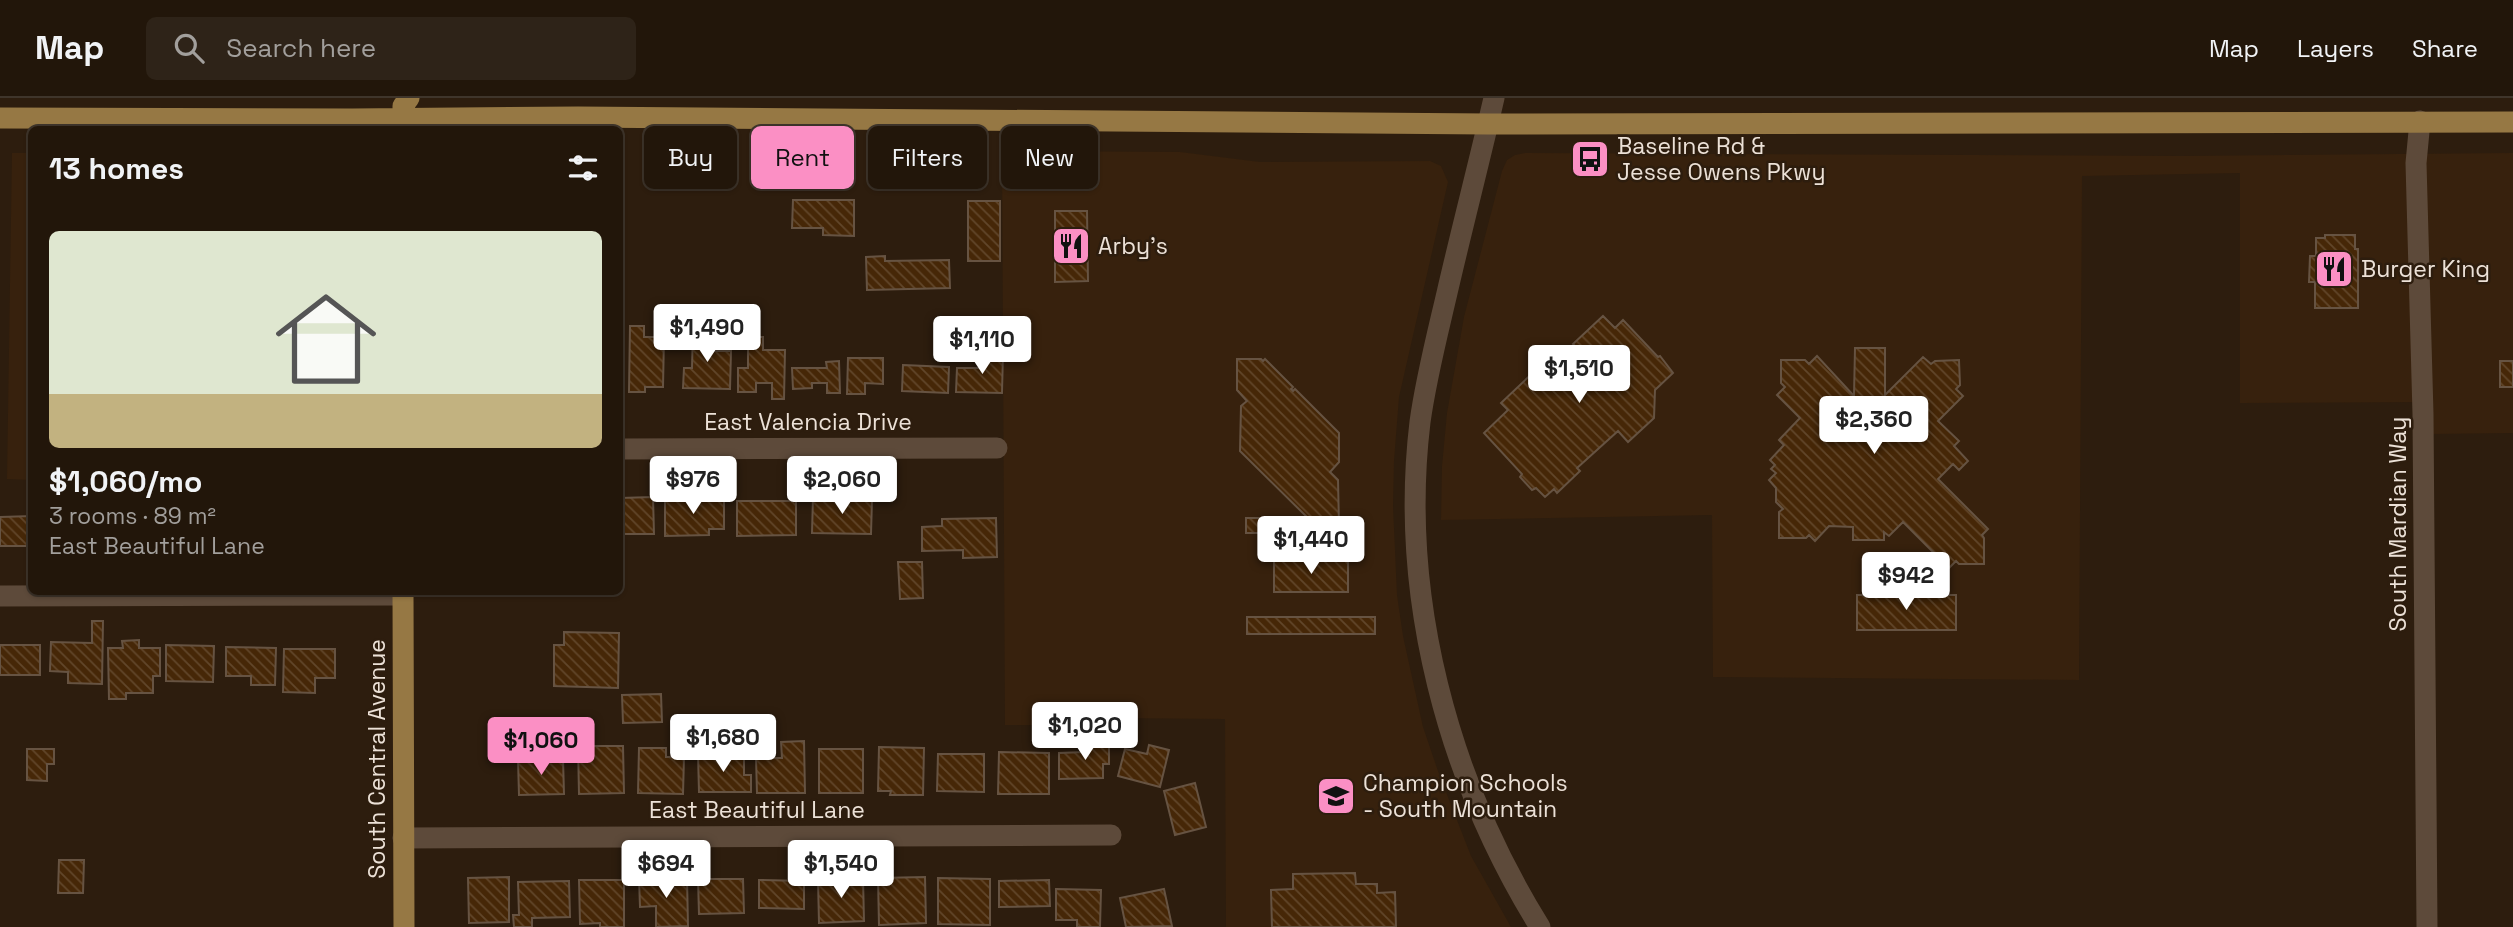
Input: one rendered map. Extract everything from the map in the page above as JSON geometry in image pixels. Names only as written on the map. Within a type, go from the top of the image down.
[{"type":"main road","points":[[0,118],[403,110],[662,117],[1488,124],[2513,122]]},
{"type":"main road","name":"South Central Avenue","points":[[403,595],[404,927]]},
{"type":"street","points":[[1494,98],[1426,386],[1417,477],[1418,559],[1434,665],[1457,753],[1490,838],[1540,927]]},
{"type":"street","name":"South Mardian Way","points":[[2420,121],[2416,163],[2423,414],[2427,927]]},
{"type":"street","name":"East Valencia Drive","points":[[623,449],[998,448]]},
{"type":"street","points":[[0,596],[134,595]]},
{"type":"street","name":"East Beautiful Lane","points":[[403,838],[1111,835]]},
{"type":"shaded area","points":[[1098,152],[1180,152],[1260,162],[1430,161],[1441,166],[1448,182],[1399,397],[1393,506],[1397,595],[1423,727],[1439,774],[1471,856],[1511,927],[1226,927],[1225,719],[1111,718],[1110,726],[1005,725],[1002,189],[1098,189]]},
{"type":"shaded area","points":[[12,153],[28,153],[28,480],[7,479]]},
{"type":"shaded area","points":[[1525,153],[2181,156],[2513,153],[2513,433],[2431,434],[2430,402],[2240,403],[2240,173],[2082,176],[2079,680],[1713,677],[1712,515],[1441,520],[1447,413],[1464,317],[1502,171],[1507,160]]},
{"type":"building","points":[[793,200],[854,200],[854,236],[823,235],[823,228],[792,228]]},
{"type":"building","points":[[968,201],[1000,201],[1000,261],[968,261]]},
{"type":"building","name":"Arby's","points":[[1055,211],[1087,211],[1088,281],[1055,282]]},
{"type":"building","name":"Burger King","points":[[2325,235],[2355,235],[2355,249],[2358,249],[2358,308],[2315,308],[2315,282],[2309,282],[2310,256],[2316,256],[2316,238],[2325,238]]},
{"type":"building","points":[[885,256],[885,261],[949,260],[950,288],[867,290],[866,257]]},
{"type":"building","points":[[1603,316],[1615,328],[1623,320],[1658,357],[1660,356],[1673,373],[1655,390],[1654,418],[1628,442],[1618,431],[1577,468],[1580,471],[1557,493],[1554,489],[1545,497],[1536,488],[1532,490],[1520,477],[1522,474],[1484,433],[1508,410],[1501,403],[1539,367],[1551,369],[1561,359],[1561,350],[1580,351],[1573,344]]},
{"type":"building","points":[[630,326],[644,326],[644,337],[664,337],[663,387],[645,387],[645,392],[629,392]]},
{"type":"building","points":[[693,328],[712,328],[711,351],[731,351],[730,389],[683,388],[684,368],[692,368]]},
{"type":"building","points":[[748,337],[763,337],[763,350],[785,350],[784,399],[772,399],[772,383],[756,383],[756,392],[738,392],[738,368],[748,368]]},
{"type":"building","points":[[1855,348],[1885,348],[1885,395],[1923,357],[1931,364],[1935,361],[1959,360],[1960,385],[1956,389],[1963,396],[1938,421],[1959,441],[1954,446],[1968,461],[1959,470],[1953,464],[1938,479],[1988,529],[1982,535],[1984,564],[1959,564],[1956,561],[1949,568],[1903,522],[1889,536],[1884,532],[1884,540],[1853,540],[1853,527],[1829,526],[1815,541],[1809,535],[1806,538],[1779,538],[1779,512],[1783,509],[1776,502],[1776,488],[1769,480],[1776,473],[1771,469],[1775,465],[1770,460],[1784,445],[1779,440],[1800,418],[1777,395],[1785,387],[1781,383],[1781,360],[1805,360],[1809,364],[1817,356],[1854,396]]},
{"type":"building","points":[[983,353],[1003,354],[1002,393],[956,392],[957,368],[982,368]]},
{"type":"building","points":[[848,358],[883,358],[883,384],[865,383],[865,394],[847,394]]},
{"type":"building","points":[[1237,359],[1265,359],[1293,387],[1293,391],[1295,389],[1339,433],[1339,462],[1330,472],[1338,480],[1339,525],[1316,526],[1240,451],[1241,406],[1247,401],[1237,390]]},
{"type":"building","points":[[839,361],[840,393],[827,393],[827,383],[812,383],[812,388],[793,389],[792,368],[827,368],[826,362]]},
{"type":"building","points":[[2500,361],[2513,361],[2513,387],[2500,387]]},
{"type":"building","points":[[903,365],[949,367],[948,393],[902,391]]},
{"type":"building","points":[[653,497],[654,534],[623,534],[623,498]]},
{"type":"building","points":[[813,497],[872,499],[871,534],[812,533]]},
{"type":"building","points":[[665,498],[724,498],[724,529],[709,529],[709,535],[665,536]]},
{"type":"building","points":[[737,501],[796,501],[796,535],[737,536]]},
{"type":"building","points":[[28,516],[28,546],[0,546],[0,517]]},
{"type":"building","points":[[996,518],[997,557],[963,558],[963,550],[922,551],[922,527],[942,526],[942,519]]},
{"type":"building","points":[[1246,518],[1294,518],[1294,533],[1246,533]]},
{"type":"building","points":[[1274,561],[1348,561],[1348,592],[1274,592]]},
{"type":"building","points":[[898,562],[922,562],[923,598],[900,599]]},
{"type":"building","points":[[1857,595],[1956,595],[1956,630],[1857,630]]},
{"type":"building","points":[[1247,617],[1375,617],[1375,634],[1247,634]]},
{"type":"building","points":[[92,621],[103,621],[102,684],[68,683],[68,672],[50,671],[51,642],[92,643]]},
{"type":"building","points":[[564,632],[619,633],[618,688],[554,686],[554,645],[564,645]]},
{"type":"building","points":[[139,640],[139,648],[160,648],[160,676],[153,676],[153,693],[126,693],[126,699],[109,699],[108,648],[123,648],[122,641]]},
{"type":"building","points":[[0,645],[40,645],[40,675],[0,675]]},
{"type":"building","points":[[166,645],[214,646],[213,682],[166,681]]},
{"type":"building","points":[[226,647],[276,648],[275,685],[251,685],[251,676],[226,676]]},
{"type":"building","points":[[284,649],[335,649],[335,678],[315,678],[315,693],[283,692]]},
{"type":"building","points":[[661,694],[662,722],[623,723],[622,695]]},
{"type":"building","points":[[804,741],[805,793],[757,793],[756,758],[782,758],[781,742]]},
{"type":"building","points":[[1084,743],[1109,743],[1109,764],[1103,764],[1103,778],[1059,779],[1059,753],[1084,752]]},
{"type":"building","points":[[1149,745],[1169,750],[1160,787],[1118,776],[1125,749],[1147,754]]},
{"type":"building","points":[[578,746],[623,746],[624,793],[579,794]]},
{"type":"building","points":[[879,747],[924,748],[923,795],[890,795],[891,791],[878,791]]},
{"type":"building","points":[[639,748],[666,748],[666,757],[684,757],[683,794],[638,793]]},
{"type":"building","points":[[27,749],[54,749],[54,764],[47,764],[47,781],[27,780]]},
{"type":"building","points":[[819,749],[863,749],[863,793],[819,793]]},
{"type":"building","points":[[999,752],[1049,753],[1049,794],[998,794]]},
{"type":"building","points":[[698,754],[744,754],[744,775],[751,775],[751,792],[699,792]]},
{"type":"building","points":[[938,754],[984,754],[984,792],[937,791]]},
{"type":"building","points":[[563,759],[564,794],[519,795],[518,760]]},
{"type":"building","points":[[1195,783],[1206,827],[1175,835],[1164,791]]},
{"type":"building","points":[[59,860],[84,860],[83,893],[58,893]]},
{"type":"building","points":[[1355,873],[1356,884],[1377,884],[1377,893],[1395,892],[1396,927],[1272,927],[1271,890],[1293,889],[1293,874]]},
{"type":"building","points":[[509,877],[509,922],[469,923],[468,878]]},
{"type":"building","points":[[925,877],[926,923],[879,925],[878,878]]},
{"type":"building","points":[[639,878],[687,878],[688,926],[656,927],[656,906],[640,907]]},
{"type":"building","points":[[863,878],[864,921],[819,923],[818,880]]},
{"type":"building","points":[[938,878],[990,879],[990,925],[938,924]]},
{"type":"building","points":[[698,879],[743,879],[744,913],[699,914]]},
{"type":"building","points":[[579,880],[624,880],[624,927],[600,927],[600,923],[580,924]]},
{"type":"building","points":[[759,880],[804,881],[804,909],[759,908]]},
{"type":"building","points":[[1049,880],[1050,906],[999,907],[999,881]]},
{"type":"building","points":[[569,881],[570,917],[532,918],[532,927],[514,927],[513,915],[519,915],[518,882]]},
{"type":"building","points":[[1056,889],[1101,890],[1100,927],[1077,927],[1077,920],[1056,920]]},
{"type":"building","points":[[1164,889],[1172,926],[1126,927],[1120,898]]},
{"type":"place","name":"Baseline Rd & Jesse Owens Pkwy","points":[[1590,159]]},
{"type":"place","name":"Arby's","points":[[1071,246]]},
{"type":"place","name":"Burger King","points":[[2334,269]]},
{"type":"place","name":"Champion Schools - South Mountain","points":[[1336,796]]}]
